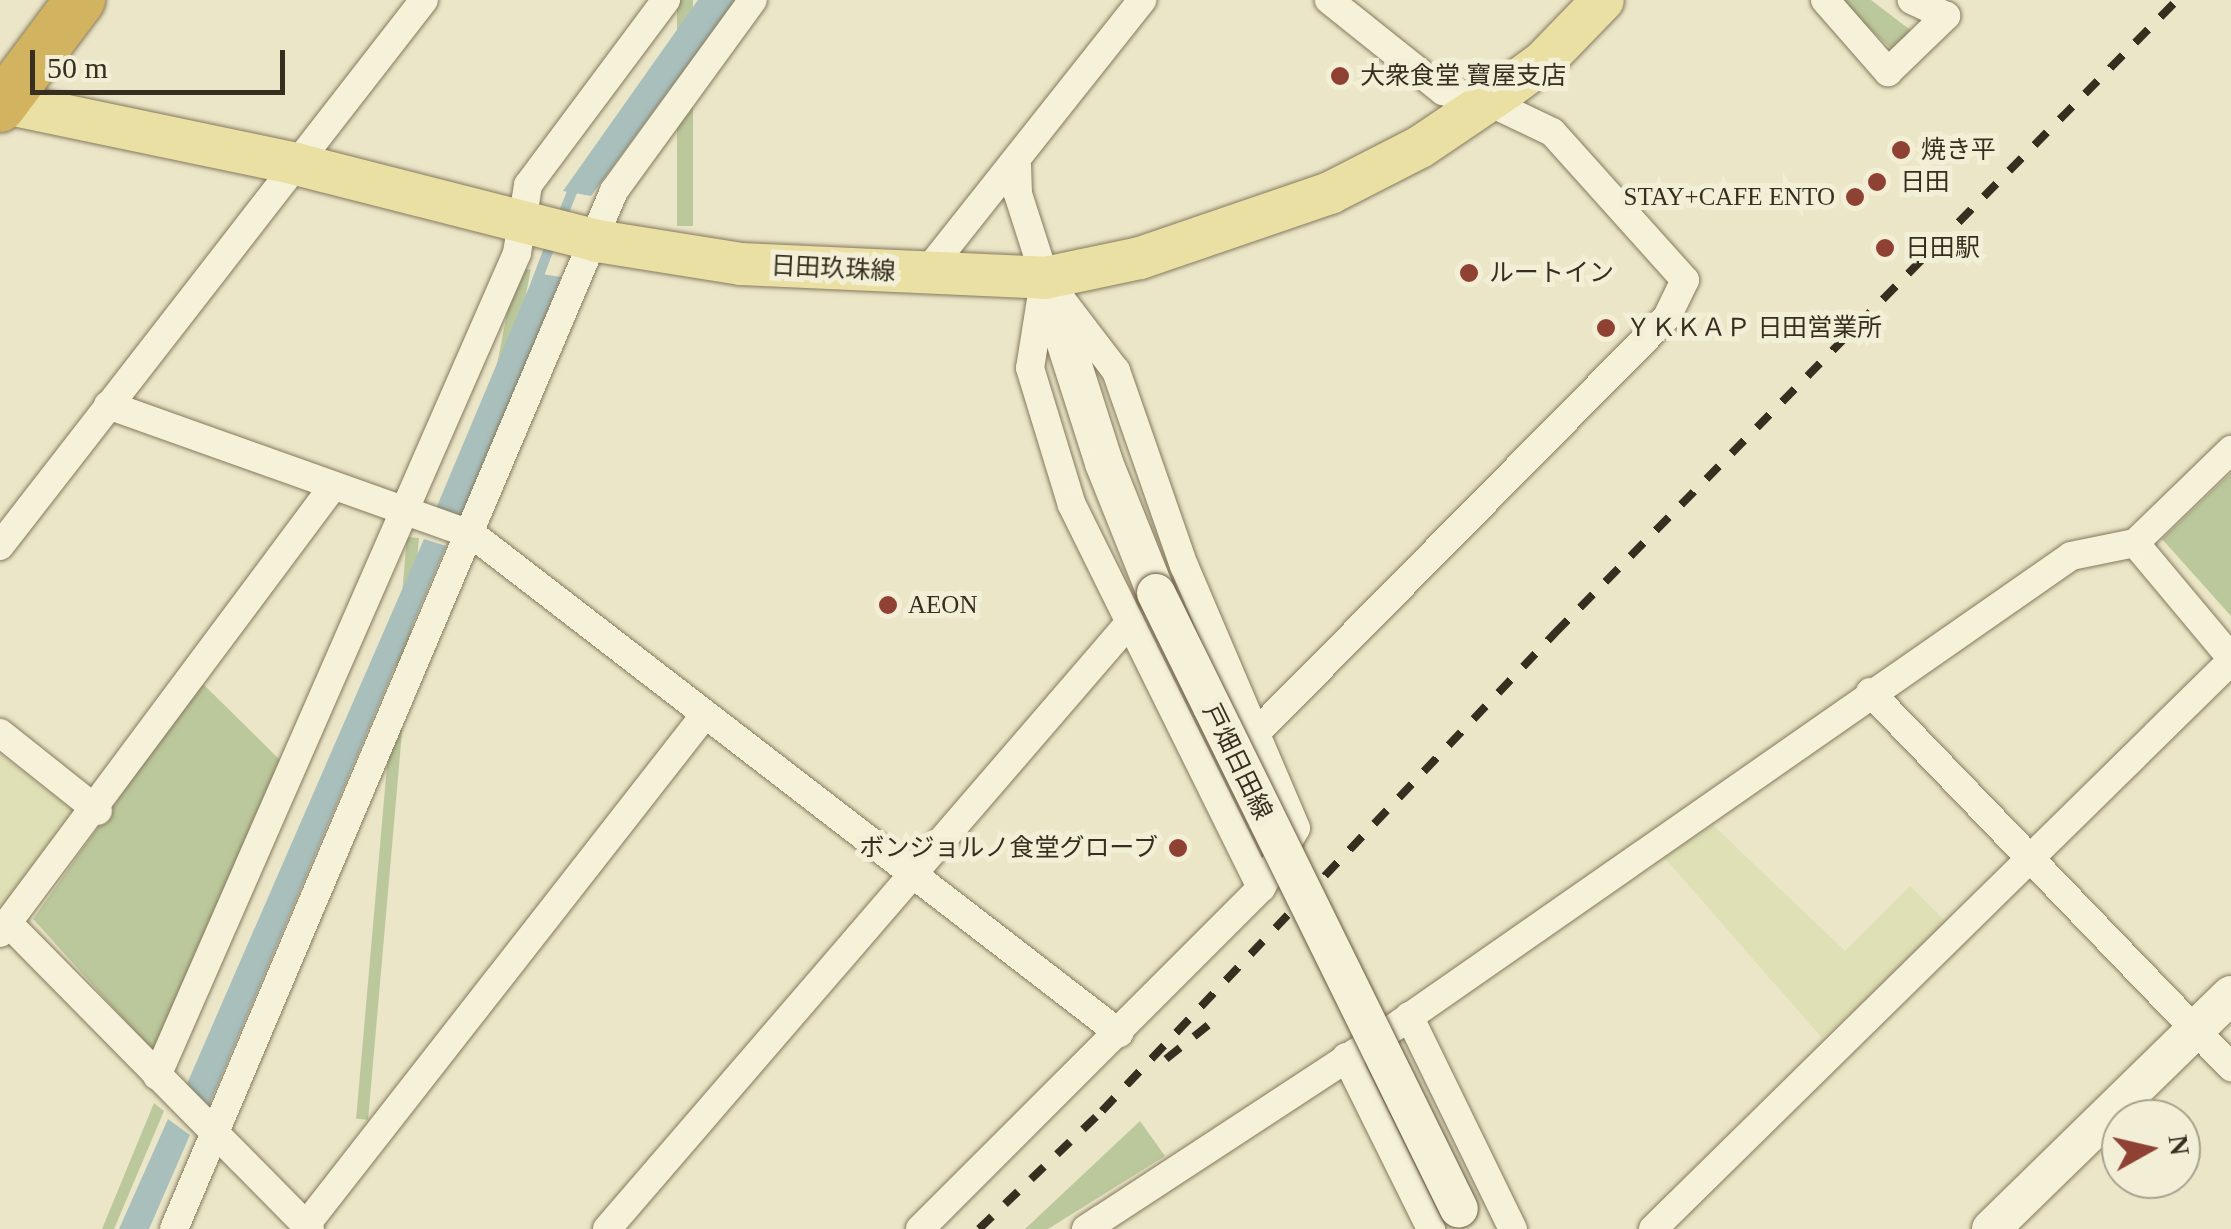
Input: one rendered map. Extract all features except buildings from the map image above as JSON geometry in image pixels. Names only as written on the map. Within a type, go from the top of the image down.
[{"type":"highway","points":[[1,104],[80,0]]},
{"type":"main road","name":"日田玖珠線","points":[[1,104],[296,164],[598,241],[741,264],[1045,278],[1140,258],[1330,192],[1420,147],[1543,62],[1602,0]]},
{"type":"main road","name":"戸畑日田線","points":[[1045,278],[1104,463],[1156,593],[1440,1223]]},
{"type":"main road","points":[[1991,1229],[2231,995]]},
{"type":"street","points":[[0,546],[424,0]]},
{"type":"street","points":[[157,1076],[407,512],[517,253],[528,185],[666,0]]},
{"type":"street","points":[[174,1229],[598,241],[614,190],[753,0]]},
{"type":"street","points":[[925,274],[1142,0]]},
{"type":"street","points":[[1259,730],[1667,316],[1685,280],[1552,132],[1487,101],[1443,91],[1329,0]]},
{"type":"street","points":[[1824,0],[1888,72],[1953,8]]},
{"type":"street","points":[[1911,0],[1953,8]]},
{"type":"street","points":[[920,1229],[1260,888],[1296,828],[1259,730],[1184,566],[1116,370],[1045,278],[1018,194],[1016,159]]},
{"type":"street","points":[[1045,278],[1030,368],[1072,505],[1260,888]]},
{"type":"street","points":[[108,405],[331,490],[473,535],[703,717],[1119,1033]]},
{"type":"street","points":[[1086,1229],[1410,1016],[1870,692],[2072,556],[2136,542],[2231,450]]},
{"type":"street","points":[[331,490],[98,811],[4,928],[308,1227],[703,717]]},
{"type":"street","points":[[1653,1229],[2231,660],[2136,542]]},
{"type":"street","points":[[607,1229],[1130,622]]},
{"type":"street","points":[[1870,692],[2231,1067]]},
{"type":"street","points":[[0,734],[98,811]]},
{"type":"street","points":[[1410,1016],[1513,1229]]},
{"type":"street","points":[[1346,1056],[1440,1223]]},
{"type":"green space","points":[[677,0],[693,0],[693,226],[677,226]]},
{"type":"green space","points":[[1838,0],[1871,0],[1913,32],[1893,50]]},
{"type":"green space","points":[[516,267],[531,270],[481,523],[467,520]]},
{"type":"green space","points":[[2231,473],[2231,616],[2162,539]]},
{"type":"green space","points":[[407,537],[419,538],[368,1120],[356,1119]]},
{"type":"green space","points":[[201,682],[285,765],[157,1056],[33,919]]},
{"type":"green space","points":[[0,755],[72,809],[75,821],[0,912]]},
{"type":"green space","points":[[1713,825],[1845,951],[1910,886],[1949,925],[1822,1038],[1664,857]]},
{"type":"green space","points":[[154,1103],[164,1111],[114,1229],[102,1229]]},
{"type":"green space","points":[[1140,1121],[1165,1156],[1048,1229],[1025,1229]]},
{"type":"water","points":[[698,0],[736,0],[591,196],[563,191]]},
{"type":"water","points":[[535,273],[561,277],[464,518],[435,511]]},
{"type":"water","points":[[424,539],[446,546],[209,1105],[186,1086]]},
{"type":"water","points":[[168,1119],[190,1135],[149,1229],[119,1229]]},
{"type":"waterway","points":[[560,222],[576,182]]},
{"type":"waterway","points":[[536,283],[553,238]]},
{"type":"railway","points":[[979,1229],[1102,1111],[1555,633],[2177,0]]},
{"type":"railway","points":[[1166,1059],[1217,1018]]},
{"type":"place","name":"大衆食堂 寶屋支店","points":[[1340,76]]},
{"type":"place","name":"焼き平","points":[[1901,150]]},
{"type":"place","name":"日田","points":[[1877,182]]},
{"type":"place","name":"STAY+CAFE ENTO","points":[[1855,197]]},
{"type":"place","name":"日田駅","points":[[1885,248]]},
{"type":"place","name":"ルートイン","points":[[1469,273]]},
{"type":"place","name":"ＹＫＫＡＰ 日田営業所","points":[[1606,328]]},
{"type":"place","name":"AEON","points":[[888,605]]},
{"type":"place","name":"ボンジョルノ食堂グローブ","points":[[1178,848]]}]
